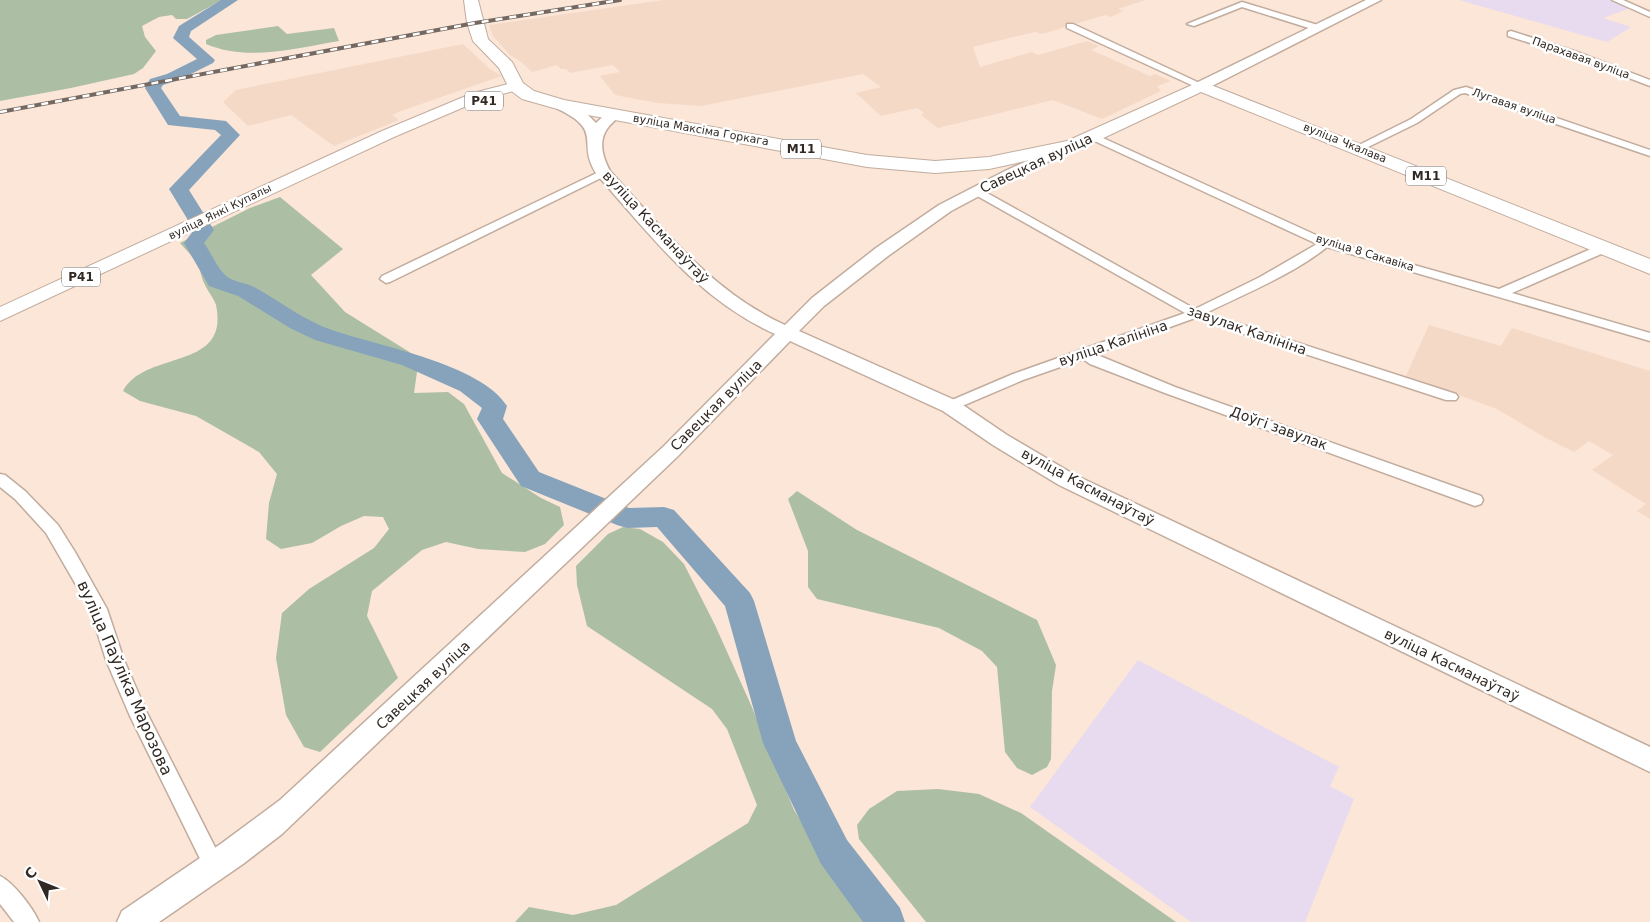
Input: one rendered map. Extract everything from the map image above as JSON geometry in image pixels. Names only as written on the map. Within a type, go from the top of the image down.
[{"type":"highway","name":"вуліца Максіма Горкага","points":[[472,0],[475,23],[481,41],[524,82],[561,105],[592,109],[887,164],[935,167],[989,163],[1073,145]]},
{"type":"highway","name":"вуліца Максіма Горкага","points":[[524,82],[592,109]]},
{"type":"highway","name":"Савецкая вуліца","points":[[1073,145],[1201,86]]},
{"type":"highway","name":"вуліца Чкалава","points":[[1201,86],[1650,267]]},
{"type":"main road","name":"Савецкая вуліца","points":[[1201,86],[1374,0]]},
{"type":"main road","name":"вуліца Янкі Купалы","points":[[0,315],[288,180],[441,111],[478,96],[524,82]]},
{"type":"main road","name":"вуліца Янкі Купалы","points":[[441,111],[473,103],[524,82]]},
{"type":"main road","points":[[561,105],[585,117],[590,122],[596,138]]},
{"type":"main road","points":[[596,138],[603,123],[614,114]]},
{"type":"main road","name":"вуліца Касманаўтаў","points":[[596,138],[595,158],[603,173],[693,272],[734,305],[787,334],[950,406],[1000,440],[1067,480],[1650,760]]},
{"type":"main road","name":"Савецкая вуліца","points":[[135,921],[278,820],[671,451],[811,308],[841,283],[945,208],[1010,174],[1073,145]]},
{"type":"main road","points":[[989,163],[1010,174]]},
{"type":"street","points":[[1616,0],[1650,14]]},
{"type":"street","points":[[1191,24],[1242,4],[1318,28]]},
{"type":"street","name":"вуліца Чкалава","points":[[1070,26],[1201,86]]},
{"type":"street","name":"Парахавая вуліца","points":[[1511,34],[1574,54],[1650,83]]},
{"type":"street","name":"Лугавая вуліца","points":[[1358,148],[1414,121],[1457,92],[1466,90],[1650,153]]},
{"type":"street","name":"вуліца 8 Сакавіка","points":[[1092,136],[1325,243],[1650,337]]},
{"type":"street","points":[[386,280],[603,173]]},
{"type":"street","name":"завулак Калініна","points":[[976,191],[1195,314],[1451,397]]},
{"type":"street","name":"вуліца Калініна","points":[[950,406],[1018,377],[1195,314],[1264,280],[1314,252],[1325,243]]},
{"type":"street","points":[[1499,294],[1604,248]]},
{"type":"street","name":"Доўгі завулак","points":[[1084,353],[1095,361],[1170,390],[1475,500]]},
{"type":"street","name":"вуліца Паўліка Марозова","points":[[0,479],[20,495],[52,529],[69,556],[98,609],[115,660],[139,716],[214,866]]},
{"type":"street","points":[[0,886],[28,922]]},
{"type":"shaded area","points":[[664,0],[1145,0],[1118,9],[1123,11],[1111,17],[1105,15],[1042,34],[1035,32],[973,47],[980,67],[1032,52],[1038,55],[1087,41],[1099,46],[1091,50],[1150,76],[1155,74],[1171,81],[1157,86],[1161,91],[1102,119],[1053,100],[938,128],[921,115],[924,113],[917,108],[881,116],[856,93],[881,87],[863,74],[701,106],[657,103],[615,95],[600,76],[620,72],[613,65],[570,73],[557,65],[532,72],[510,55],[493,36],[489,25]]},
{"type":"shaded area","points":[[1459,0],[1610,0],[1631,8],[1603,18],[1631,27],[1607,42]]},
{"type":"shaded area","points":[[463,44],[490,69],[502,76],[401,111],[392,115],[399,120],[334,146],[291,115],[248,126],[223,102],[236,90]]},
{"type":"shaded area","points":[[1429,325],[1501,346],[1512,328],[1650,371],[1650,519],[1637,511],[1646,504],[1592,470],[1613,455],[1589,441],[1574,452],[1544,437],[1497,409],[1406,376]]},
{"type":"shaded area","points":[[1138,660],[1339,767],[1330,786],[1354,799],[1305,922],[1191,922],[1030,807]]},
{"type":"green space","points":[[0,0],[222,0],[187,19],[176,19],[172,15],[159,17],[142,26],[145,37],[156,51],[143,68],[134,74],[0,101]]},
{"type":"green space","points":[[278,26],[287,34],[334,28],[339,41],[289,50],[255,53],[238,52],[206,44],[206,40],[216,35]]},
{"type":"green space","points":[[280,197],[343,249],[311,275],[345,312],[419,358],[414,393],[448,392],[464,404],[502,473],[541,498],[560,507],[564,525],[545,544],[525,552],[478,549],[446,542],[422,550],[372,591],[367,616],[398,678],[320,752],[304,747],[286,715],[276,658],[282,613],[309,589],[374,548],[389,529],[383,517],[364,516],[341,526],[312,543],[281,549],[266,539],[269,503],[277,474],[259,452],[196,416],[140,401],[123,391],[134,378],[149,369],[199,351],[211,341],[217,326],[215,302],[195,261],[180,243],[250,208]]},
{"type":"green space","points":[[797,491],[857,530],[1037,620],[1056,665],[1052,691],[1051,759],[1047,767],[1032,775],[1017,768],[1005,752],[997,667],[982,651],[939,628],[817,599],[808,587],[808,551],[788,499]]},
{"type":"green space","points":[[623,527],[640,529],[663,542],[684,564],[715,625],[751,705],[794,810],[866,922],[515,922],[529,907],[573,915],[616,905],[748,823],[757,805],[727,729],[712,709],[587,626],[577,585],[576,566],[608,534]]},
{"type":"green space","points":[[938,789],[979,794],[1021,813],[1176,922],[926,922],[859,839],[857,825],[869,809],[897,791]]},
{"type":"waterway","points":[[231,0],[184,29],[181,38],[207,60],[173,77],[156,82],[153,88],[174,121],[220,125],[231,135],[179,189],[204,230],[194,243],[217,281],[246,291],[298,323],[323,335],[410,360],[469,385],[495,406],[490,419],[530,479],[627,518],[664,517],[739,601],[780,743],[834,852],[886,922]]},
{"type":"railway","points":[[0,112],[475,23],[620,0]]}]
